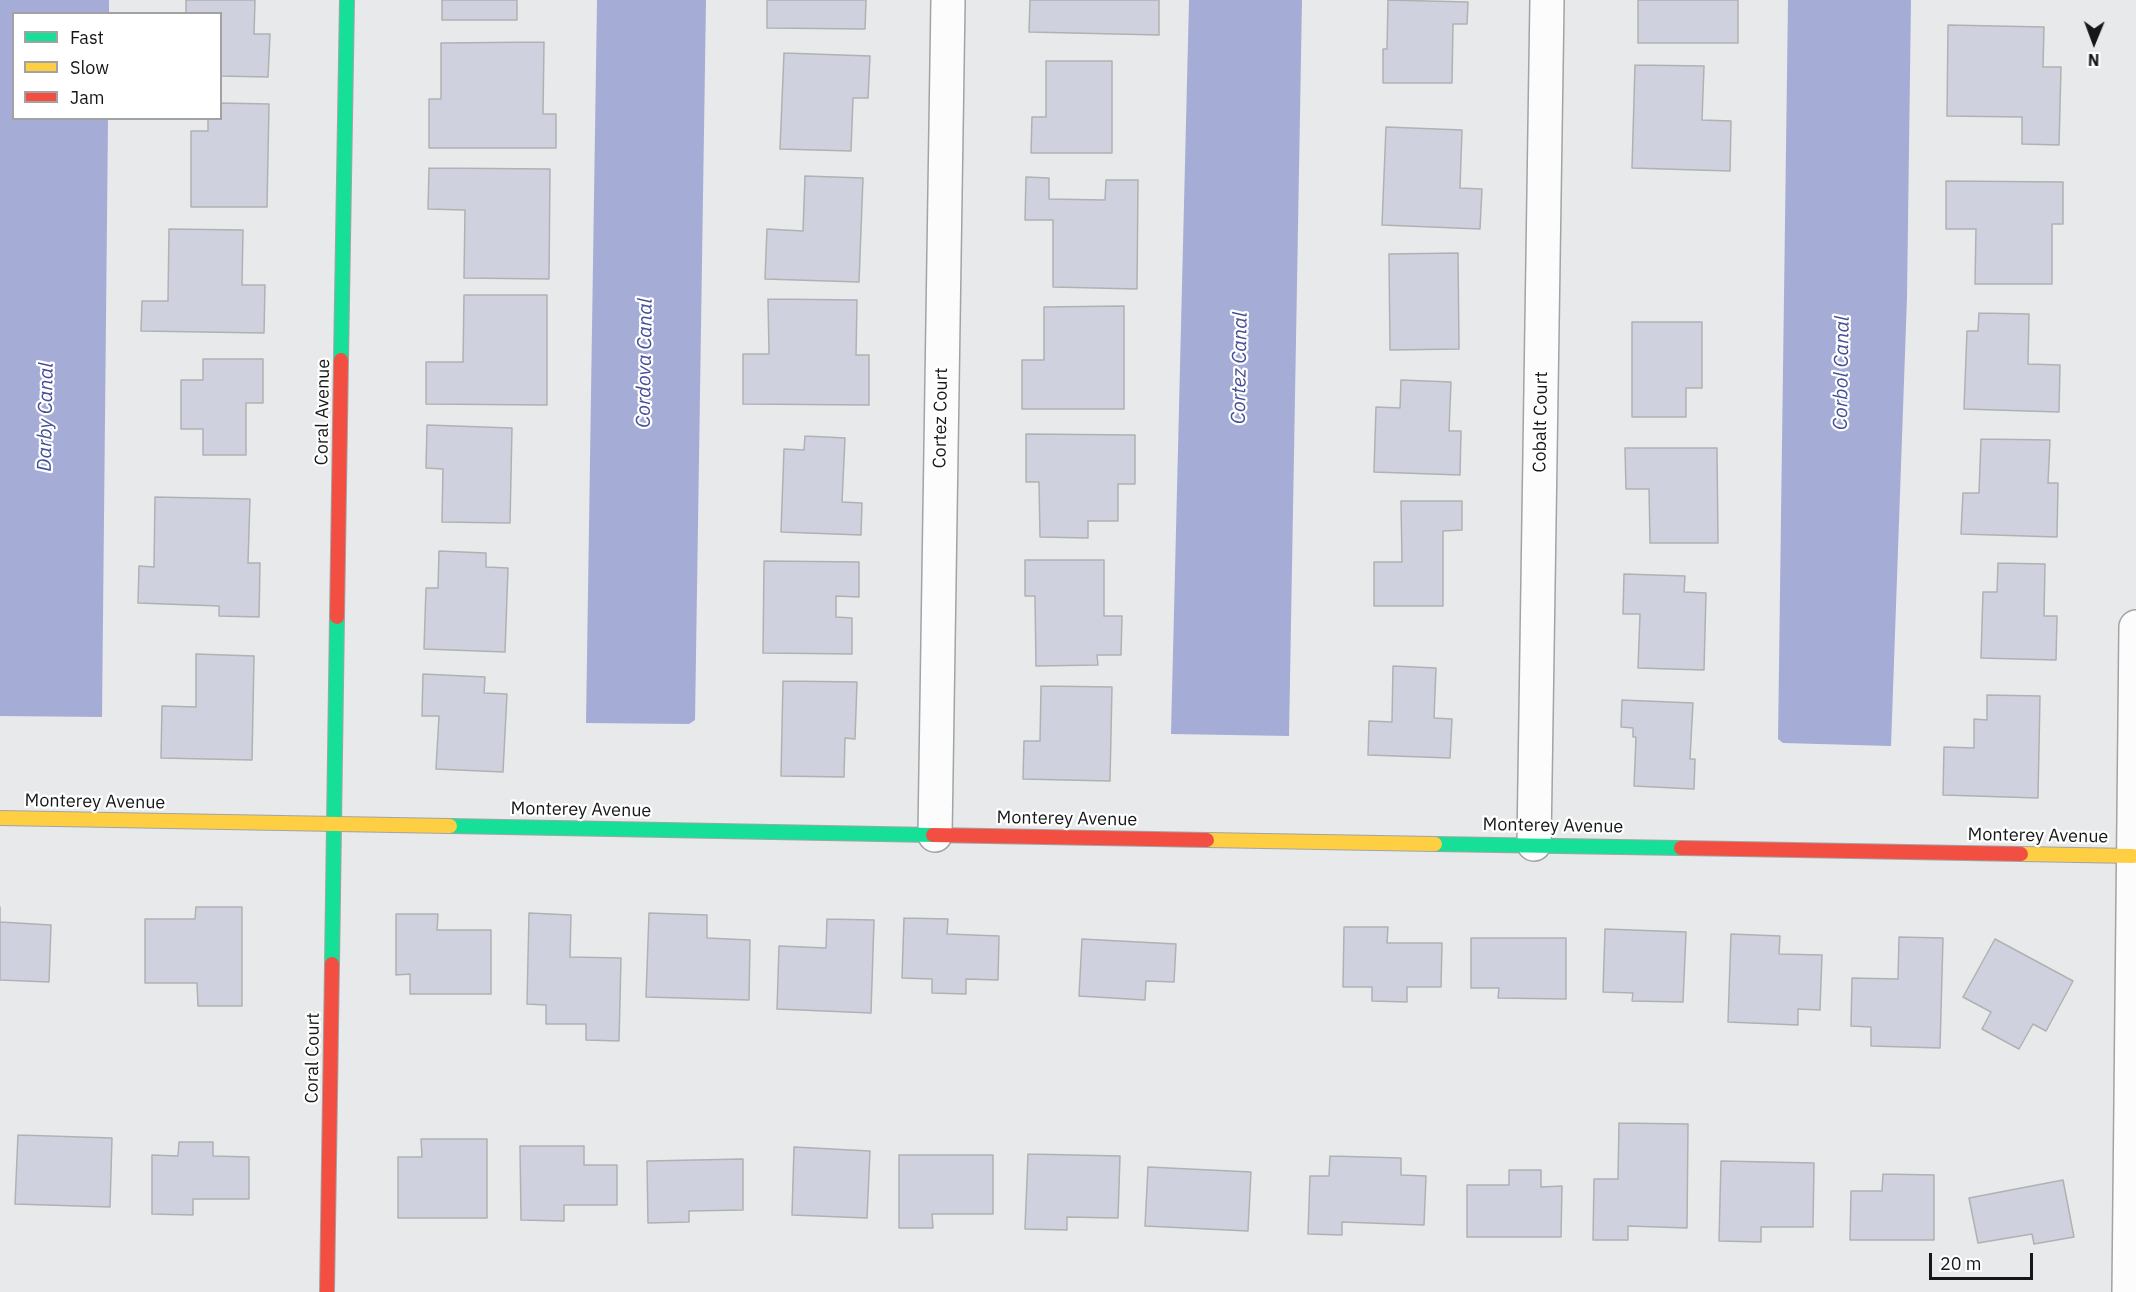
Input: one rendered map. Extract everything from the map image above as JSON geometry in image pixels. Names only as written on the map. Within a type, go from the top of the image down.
[{"type":"street","name":"Coral Avenue","points":[[335,825],[346,0]]},
{"type":"street","name":"Cortez Court","points":[[935,835],[948,0]]},
{"type":"street","name":"Cobalt Court","points":[[1534,844],[1547,0]]},
{"type":"street","points":[[2129,1292],[2136,627]]},
{"type":"street","name":"Monterey Avenue","points":[[0,818],[2133,856]]},
{"type":"street","name":"Coral Court","points":[[327,1292],[335,825]]},
{"type":"water","name":"Darby Canal","points":[[0,0],[109,0],[109,12],[12,12],[12,120],[108,120],[102,717],[0,716]]},
{"type":"water","name":"Cordova Canal","points":[[597,0],[706,0],[695,720],[689,724],[586,723]]},
{"type":"water","name":"Cortez Canal","points":[[1189,0],[1302,0],[1289,736],[1171,734]]},
{"type":"water","name":"Corbol Canal","points":[[1788,0],[1911,0],[1907,297],[1891,746],[1783,743],[1778,739]]},
{"type":"building","points":[[186,0],[255,0],[254,34],[270,34],[268,77],[222,76],[222,12],[186,12]]},
{"type":"building","points":[[442,0],[517,0],[517,20],[442,20]]},
{"type":"building","points":[[767,0],[866,0],[865,29],[767,28]]},
{"type":"building","points":[[1030,0],[1159,0],[1159,35],[1029,32]]},
{"type":"building","points":[[1388,0],[1468,2],[1467,24],[1453,24],[1452,83],[1383,83],[1383,49],[1387,49]]},
{"type":"building","points":[[1638,0],[1738,0],[1738,43],[1638,43]]},
{"type":"building","points":[[1948,25],[2044,27],[2043,67],[2061,67],[2059,145],[2022,144],[2022,117],[1947,116]]},
{"type":"building","points":[[544,42],[543,114],[556,114],[556,148],[429,148],[429,99],[441,99],[441,43]]},
{"type":"building","points":[[784,53],[870,56],[868,98],[853,98],[851,151],[780,149]]},
{"type":"building","points":[[1046,61],[1112,61],[1112,153],[1031,153],[1032,117],[1046,117]]},
{"type":"building","points":[[1635,65],[1704,66],[1702,120],[1731,121],[1730,171],[1632,168]]},
{"type":"building","points":[[222,103],[269,104],[267,207],[191,207],[191,131],[208,131],[208,120],[222,120]]},
{"type":"building","points":[[1386,127],[1462,130],[1460,188],[1482,189],[1480,229],[1382,225]]},
{"type":"building","points":[[429,168],[550,169],[549,279],[464,278],[465,210],[428,209]]},
{"type":"building","points":[[805,176],[863,178],[859,282],[765,279],[767,229],[803,231]]},
{"type":"building","points":[[1026,177],[1049,178],[1049,199],[1105,200],[1106,180],[1138,180],[1137,289],[1053,287],[1053,220],[1025,220]]},
{"type":"building","points":[[1946,181],[2063,182],[2063,224],[2052,224],[2052,284],[1975,284],[1976,229],[1946,229]]},
{"type":"building","points":[[169,229],[243,230],[242,285],[265,285],[264,333],[141,331],[142,301],[168,301]]},
{"type":"building","points":[[1458,253],[1459,349],[1390,350],[1389,254]]},
{"type":"building","points":[[464,295],[547,295],[547,405],[426,404],[426,362],[463,362]]},
{"type":"building","points":[[768,299],[857,300],[856,355],[869,355],[869,405],[743,404],[743,354],[769,354]]},
{"type":"building","points":[[1124,306],[1124,409],[1022,409],[1022,360],[1044,360],[1044,307]]},
{"type":"building","points":[[1979,313],[2029,314],[2028,364],[2060,365],[2059,412],[1964,409],[1967,331],[1978,331]]},
{"type":"building","points":[[1632,322],[1702,322],[1702,388],[1686,388],[1686,417],[1632,417]]},
{"type":"building","points":[[203,359],[263,359],[263,403],[246,403],[246,455],[203,455],[203,429],[181,429],[181,380],[203,380]]},
{"type":"building","points":[[1401,380],[1451,382],[1449,431],[1461,431],[1460,475],[1374,472],[1376,407],[1400,408]]},
{"type":"building","points":[[427,425],[512,428],[510,523],[442,522],[443,469],[426,468]]},
{"type":"building","points":[[1026,434],[1135,435],[1135,484],[1118,484],[1118,521],[1088,521],[1088,538],[1040,537],[1039,482],[1026,482]]},
{"type":"building","points":[[805,436],[845,438],[842,502],[862,503],[861,535],[781,532],[784,449],[804,450]]},
{"type":"building","points":[[1981,439],[2050,440],[2048,483],[2058,483],[2057,537],[1961,534],[1963,493],[1979,493]]},
{"type":"building","points":[[1625,448],[1717,448],[1718,543],[1650,543],[1649,489],[1626,489]]},
{"type":"building","points":[[155,497],[250,499],[248,563],[260,563],[259,617],[219,616],[219,606],[138,603],[139,566],[154,567]]},
{"type":"building","points":[[1401,501],[1462,501],[1462,530],[1443,531],[1443,606],[1374,606],[1374,562],[1402,562]]},
{"type":"building","points":[[439,551],[486,553],[486,567],[508,568],[505,652],[424,649],[426,588],[438,588]]},
{"type":"building","points":[[1025,560],[1104,560],[1104,616],[1122,616],[1121,655],[1097,655],[1098,665],[1036,666],[1035,596],[1025,596]]},
{"type":"building","points":[[764,561],[859,562],[859,597],[836,596],[836,617],[852,618],[852,654],[763,653]]},
{"type":"building","points":[[1998,563],[2045,564],[2044,616],[2057,616],[2056,660],[1981,658],[1983,592],[1997,592]]},
{"type":"building","points":[[1624,574],[1685,576],[1684,592],[1706,593],[1704,670],[1638,668],[1640,614],[1623,614]]},
{"type":"building","points":[[196,654],[254,656],[252,760],[161,758],[162,706],[196,707]]},
{"type":"building","points":[[1393,666],[1436,668],[1434,718],[1452,719],[1450,758],[1368,755],[1369,721],[1392,722]]},
{"type":"building","points":[[423,674],[485,677],[484,693],[507,694],[503,772],[436,769],[439,716],[422,716]]},
{"type":"building","points":[[783,681],[857,682],[855,739],[845,738],[844,777],[781,776]]},
{"type":"building","points":[[1041,686],[1112,687],[1110,781],[1023,779],[1024,741],[1040,741]]},
{"type":"building","points":[[1987,695],[2040,696],[2038,798],[1943,795],[1944,747],[1974,748],[1974,719],[1987,720]]},
{"type":"building","points":[[1622,700],[1693,703],[1690,759],[1695,759],[1694,789],[1634,786],[1636,737],[1633,737],[1633,728],[1621,727]]},
{"type":"building","points":[[196,907],[242,907],[242,1006],[198,1006],[197,983],[145,983],[145,919],[195,919]]},
{"type":"building","points":[[529,913],[571,915],[570,957],[621,958],[619,1041],[586,1040],[586,1024],[546,1024],[546,1005],[527,1004]]},
{"type":"building","points":[[649,913],[707,915],[707,938],[750,940],[749,1000],[646,997]]},
{"type":"building","points":[[396,914],[438,914],[437,930],[491,930],[491,994],[410,994],[410,974],[396,975]]},
{"type":"building","points":[[904,918],[948,919],[947,934],[999,936],[998,980],[966,979],[966,994],[932,993],[932,979],[902,978]]},
{"type":"building","points":[[827,919],[874,920],[871,1013],[777,1009],[779,946],[826,948]]},
{"type":"building","points":[[0,922],[51,925],[49,982],[0,980]]},
{"type":"building","points":[[1344,927],[1388,927],[1387,943],[1442,943],[1441,987],[1407,987],[1407,1002],[1372,1001],[1372,987],[1343,987]]},
{"type":"building","points":[[1605,929],[1686,932],[1683,1002],[1632,1001],[1633,993],[1603,992]]},
{"type":"building","points":[[1731,934],[1780,936],[1779,954],[1822,955],[1820,1010],[1798,1009],[1798,1025],[1728,1022]]},
{"type":"building","points":[[1899,937],[1943,938],[1940,1048],[1871,1046],[1871,1027],[1851,1026],[1852,978],[1898,979]]},
{"type":"building","points":[[1471,938],[1566,938],[1566,999],[1498,998],[1499,988],[1471,988]]},
{"type":"building","points":[[1082,939],[1176,944],[1174,982],[1146,981],[1145,1000],[1079,996]]},
{"type":"building","points":[[1995,939],[2073,981],[2046,1031],[2033,1024],[2019,1049],[1982,1029],[1991,1012],[1963,997]]},
{"type":"building","points":[[1619,1123],[1688,1124],[1687,1228],[1628,1226],[1628,1240],[1593,1240],[1594,1179],[1618,1179]]},
{"type":"building","points":[[18,1135],[112,1138],[110,1207],[15,1204]]},
{"type":"building","points":[[421,1139],[487,1139],[487,1218],[398,1218],[398,1157],[422,1157]]},
{"type":"building","points":[[179,1142],[213,1142],[213,1156],[249,1157],[249,1199],[193,1199],[193,1215],[152,1214],[152,1155],[178,1156]]},
{"type":"building","points":[[520,1146],[584,1146],[584,1165],[617,1165],[617,1205],[564,1205],[564,1221],[521,1220]]},
{"type":"building","points":[[794,1147],[870,1151],[867,1218],[792,1215]]},
{"type":"building","points":[[1028,1154],[1120,1156],[1118,1218],[1067,1217],[1067,1230],[1025,1229]]},
{"type":"building","points":[[899,1155],[993,1155],[993,1214],[932,1214],[933,1228],[899,1228]]},
{"type":"building","points":[[1330,1156],[1401,1158],[1401,1175],[1426,1176],[1424,1225],[1342,1222],[1342,1235],[1308,1234],[1310,1176],[1329,1176]]},
{"type":"building","points":[[743,1159],[743,1210],[689,1211],[689,1222],[648,1223],[647,1161]]},
{"type":"building","points":[[1721,1161],[1814,1163],[1813,1227],[1761,1227],[1761,1242],[1719,1241]]},
{"type":"building","points":[[1148,1167],[1251,1172],[1248,1231],[1145,1226]]},
{"type":"building","points":[[1509,1170],[1541,1170],[1541,1187],[1562,1186],[1561,1237],[1467,1237],[1467,1185],[1509,1185]]},
{"type":"building","points":[[1883,1174],[1934,1175],[1934,1240],[1850,1240],[1851,1191],[1882,1191]]},
{"type":"building","points":[[2063,1180],[2074,1237],[2034,1244],[2032,1234],[1978,1243],[1969,1198]]},
{"type":"traffic: fast","points":[[341,360],[347,0]]},
{"type":"traffic: fast","points":[[332,964],[337,617]]},
{"type":"traffic: fast","points":[[450,826],[933,835]]},
{"type":"traffic: fast","points":[[1435,844],[1681,848]]},
{"type":"traffic: slow","points":[[0,818],[450,826]]},
{"type":"traffic: slow","points":[[1207,840],[1435,844]]},
{"type":"traffic: slow","points":[[2021,854],[2133,856]]},
{"type":"traffic: jam","points":[[337,617],[341,360]]},
{"type":"traffic: jam","points":[[933,835],[1207,840]]},
{"type":"traffic: jam","points":[[1681,848],[2021,854]]},
{"type":"traffic: jam","points":[[327,1292],[332,964]]}]
